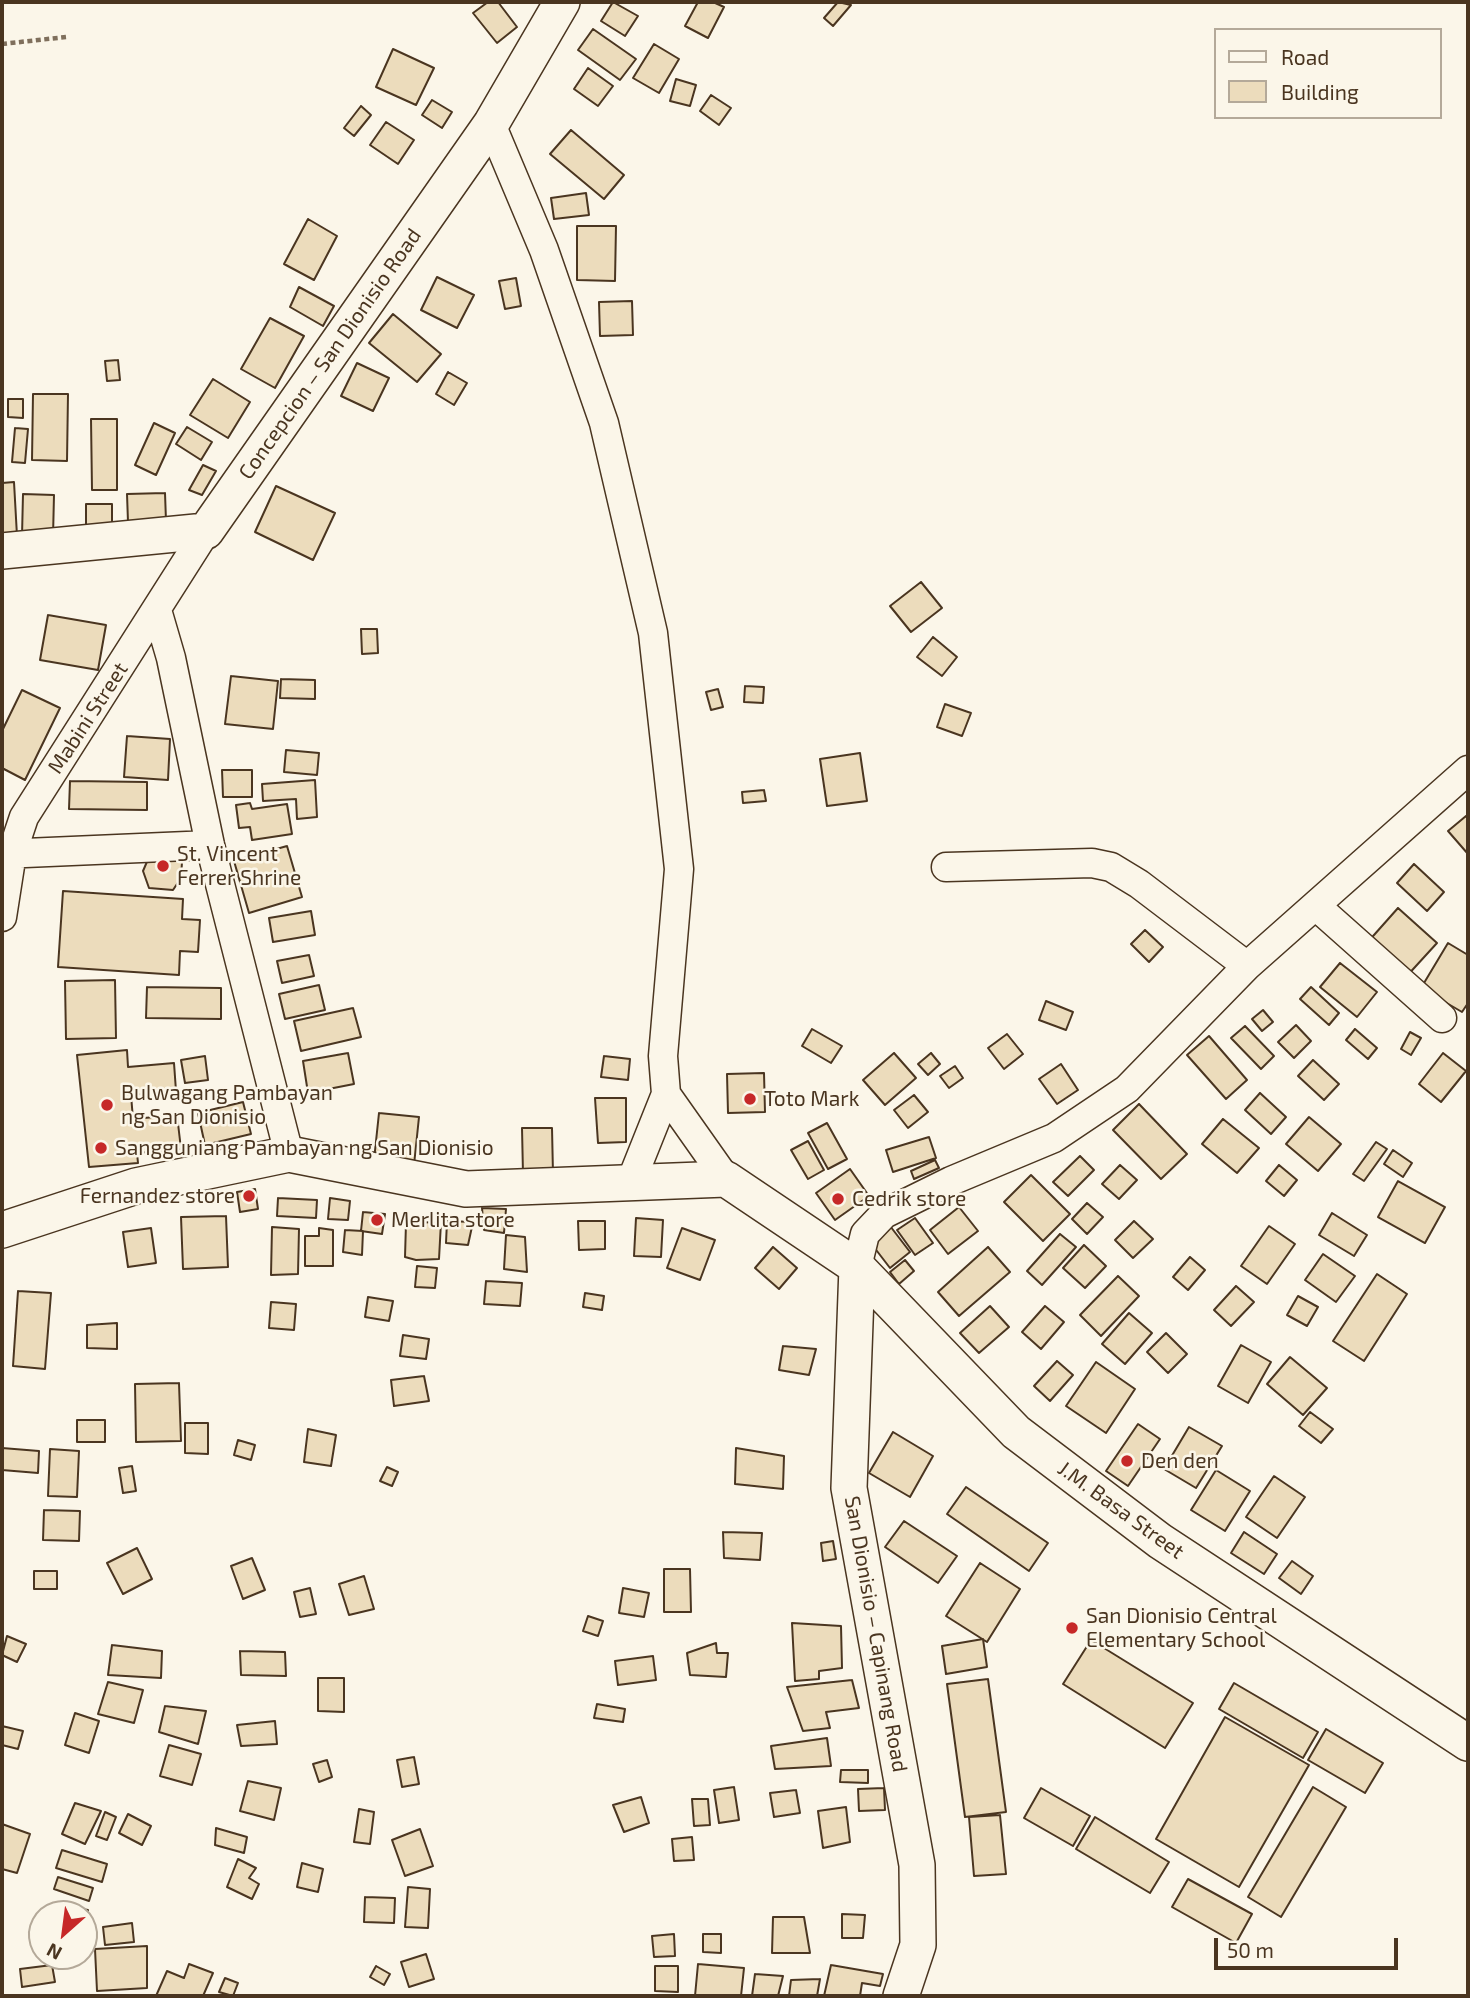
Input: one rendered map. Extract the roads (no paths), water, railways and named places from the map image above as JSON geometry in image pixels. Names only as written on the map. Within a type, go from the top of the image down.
[{"type":"main road","name":"Concepcion – San Dionisio Road","points":[[206,531],[491,124],[562,2]]},
{"type":"main road","points":[[2,551],[206,531]]},
{"type":"main road","points":[[2,1230],[136,1186],[289,1154],[466,1189],[726,1179],[857,1267]]},
{"type":"main road","name":"J.M. Basa Street","points":[[857,1267],[1016,1432],[1160,1541],[1468,1743]]},
{"type":"main road","name":"San Dionisio – Capinang Road","points":[[857,1267],[849,1488],[917,1865],[918,1945],[901,1996]]},
{"type":"street","points":[[491,124],[544,250],[604,423],[653,633],[679,869],[663,1056],[666,1094],[630,1184]]},
{"type":"street","name":"Mabini Street","points":[[2,917],[7,854],[24,817],[206,531]]},
{"type":"street","points":[[157,610],[171,658],[211,845],[289,1154]]},
{"type":"street","points":[[857,1267],[865,1234],[884,1214],[951,1181],[1054,1138],[1127,1089],[1247,966],[1463,783]]},
{"type":"street","points":[[7,854],[211,845]]},
{"type":"street","points":[[946,867],[1092,863],[1111,867],[1139,884],[1247,966]]},
{"type":"street","points":[[1316,906],[1442,1018]]},
{"type":"street","points":[[666,1094],[726,1179]]},
{"type":"place","name":"St. Vincent Ferrer Shrine","points":[[163,866]]},
{"type":"place","name":"Toto Mark","points":[[750,1099]]},
{"type":"place","name":"Bulwagang Pambayan ng San Dionisio","points":[[107,1105]]},
{"type":"place","name":"Sangguniang Pambayan ng San Dionisio","points":[[101,1148]]},
{"type":"place","name":"Fernandez store","points":[[249,1196]]},
{"type":"place","name":"Cedrik store","points":[[838,1199]]},
{"type":"place","name":"Merlita store","points":[[377,1220]]},
{"type":"place","name":"Den den","points":[[1127,1461]]},
{"type":"place","name":"San Dionisio Central Elementary School","points":[[1072,1628]]}]
